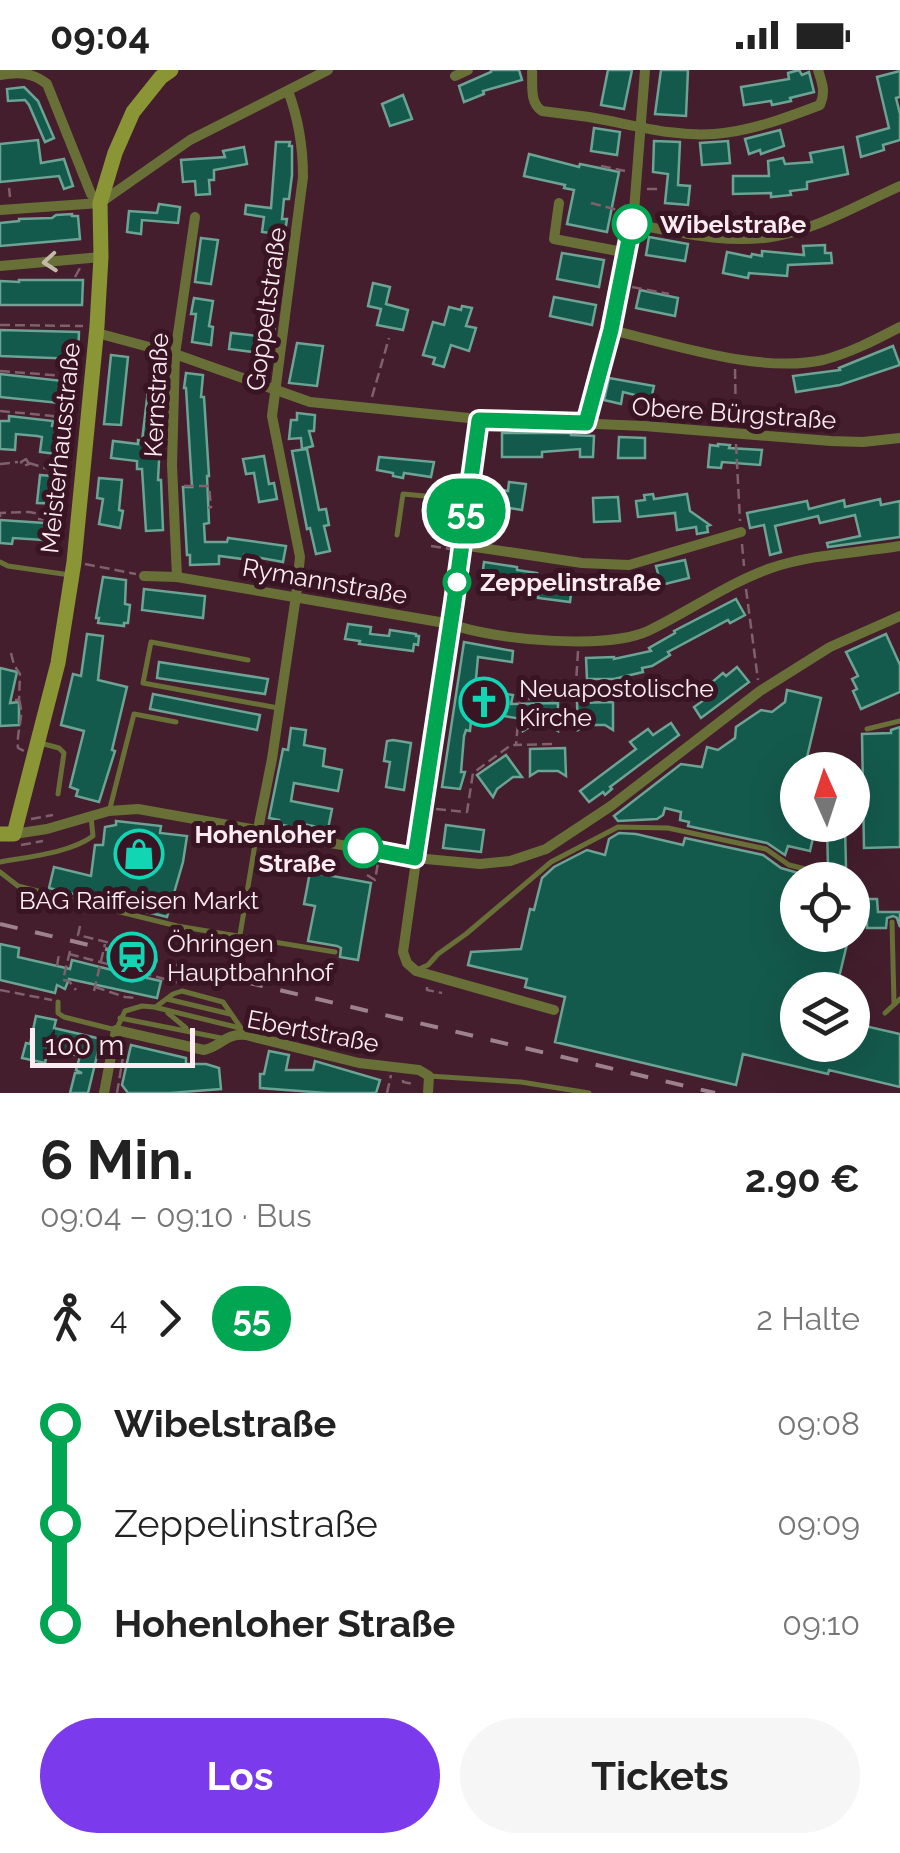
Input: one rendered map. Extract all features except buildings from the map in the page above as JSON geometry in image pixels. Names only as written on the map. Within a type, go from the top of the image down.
[{"type":"street","points":[[100,203],[133,112],[170,70]]},
{"type":"street","points":[[0,210],[100,203],[190,140],[328,70]]},
{"type":"street","points":[[455,76],[468,70]]},
{"type":"street","points":[[532,70],[533,101],[542,111],[685,134],[715,134],[781,120],[820,105],[824,88],[818,70]]},
{"type":"street","points":[[586,423],[628,253],[645,70]]},
{"type":"street","name":"Meisterhausstraße","points":[[0,75],[16,72],[37,76],[47,84],[91,194],[100,203],[97,329],[73,569],[58,663],[36,749],[7,834]]},
{"type":"street","name":"Goppeltstraße","points":[[258,829],[300,557],[272,416],[304,177],[303,145],[288,91]]},
{"type":"street","points":[[633,219],[708,237],[772,237],[803,228],[900,186]]},
{"type":"street","points":[[559,203],[554,239],[628,253]]},
{"type":"street","name":"Kernstraße","points":[[177,576],[173,486],[175,354],[195,217]]},
{"type":"street","points":[[0,266],[100,257]]},
{"type":"street","points":[[611,330],[734,359],[780,363],[838,355],[900,326]]},
{"type":"street","name":"Obere Bürgstraße","points":[[97,329],[310,402],[479,420],[640,426],[831,441],[900,438]]},
{"type":"street","points":[[479,420],[403,952],[416,971],[554,1010]]},
{"type":"street","points":[[461,548],[629,565],[741,532]]},
{"type":"street","name":"Rymannstraße","points":[[144,576],[177,576],[529,639],[579,640],[624,638],[644,632],[745,579],[781,566],[900,546]]},
{"type":"street","points":[[7,834],[47,829],[108,811],[138,809],[415,858],[480,864],[510,862],[546,848],[611,806],[760,691],[830,647],[900,616]]},
{"type":"street","points":[[104,1093],[118,1024]]},
{"type":"street","name":"Ebertstraße","points":[[118,1024],[204,1050],[243,1031],[359,1063],[418,1070],[430,1076]]},
{"type":"street","points":[[428,1093],[430,1076]]},
{"type":"lane","points":[[397,535],[403,494],[468,500]]},
{"type":"lane","points":[[0,562],[8,566],[73,569]]},
{"type":"lane","points":[[248,660],[151,642],[143,683],[279,708]]},
{"type":"lane","points":[[108,811],[134,714],[176,722]]},
{"type":"lane","points":[[866,729],[900,721]]},
{"type":"lane","points":[[36,749],[59,748],[64,752],[58,794]]},
{"type":"lane","points":[[0,862],[86,842],[93,836],[91,816]]},
{"type":"lane","points":[[416,971],[428,966],[550,862],[618,827],[668,828],[766,850],[784,862]]},
{"type":"lane","points":[[240,936],[258,829]]},
{"type":"lane","points":[[0,872],[18,886],[177,926],[335,952]]},
{"type":"lane","points":[[885,1013],[897,1002],[892,922]]},
{"type":"lane","points":[[154,1007],[174,994],[188,992],[223,1002],[243,1031]]},
{"type":"lane","points":[[167,999],[230,1014]]},
{"type":"lane","points":[[58,1002],[58,1013],[64,1017],[188,1030],[224,1039]]},
{"type":"lane","points":[[118,1024],[131,1008],[154,1007],[243,1031]]},
{"type":"lane","points":[[166,1010],[188,1030]]},
{"type":"lane","points":[[430,1076],[521,1082],[589,1093]]},
{"type":"path","points":[[601,166],[636,174]]},
{"type":"path","points":[[635,189],[662,189]]},
{"type":"path","points":[[591,203],[633,219]]},
{"type":"path","points":[[621,286],[669,294]]},
{"type":"path","points":[[0,325],[97,329]]},
{"type":"path","points":[[370,408],[389,338]]},
{"type":"path","points":[[0,371],[92,378]]},
{"type":"path","points":[[640,426],[645,402]]},
{"type":"path","points":[[0,411],[88,423]]},
{"type":"path","points":[[0,464],[26,459],[51,471],[82,478]]},
{"type":"path","points":[[173,486],[207,486],[211,501],[208,508]]},
{"type":"path","points":[[0,518],[0,513],[29,512],[46,515],[46,520],[40,519],[64,521],[64,514],[78,516]]},
{"type":"path","points":[[431,546],[461,548]]},
{"type":"path","points":[[73,569],[144,576]]},
{"type":"path","points":[[575,699],[579,640]]},
{"type":"path","points":[[11,653],[20,674],[18,748],[36,749]]},
{"type":"path","points":[[516,745],[520,699],[596,698]]},
{"type":"path","points":[[422,808],[467,812],[473,773],[511,745],[552,744]]},
{"type":"path","points":[[367,874],[375,880],[380,852]]},
{"type":"path","points":[[80,926],[78,935],[143,952],[146,942]]},
{"type":"path","points":[[106,942],[95,989],[143,998]]},
{"type":"path","points":[[61,969],[70,952],[184,985]]},
{"type":"path","points":[[60,954],[63,980],[76,990]]},
{"type":"path","points":[[161,990],[164,978]]},
{"type":"path","points":[[0,990],[58,1002]]},
{"type":"path","points":[[426,990],[442,993]]},
{"type":"path","points":[[387,1093],[394,1067]]},
{"type":"path","points":[[403,1082],[414,1084]]},
{"type":"railway","points":[[0,924],[715,1093]]},
{"type":"bus line","name":"55","points":[[363,848],[415,858],[479,420],[586,423],[611,330],[632,224]]},
{"type":"place","name":"Wibelstraße","points":[[632,224]]},
{"type":"place","name":"Zeppelinstraße","points":[[457,582]]},
{"type":"place","name":"Neuapostolische Kirche","points":[[484,702]]},
{"type":"place","name":"Hohenloher Straße","points":[[363,848]]},
{"type":"place","name":"BAG Raiffeisen Markt","points":[[139,854]]},
{"type":"place","name":"Öhringen Hauptbahnhof","points":[[132,957]]}]
